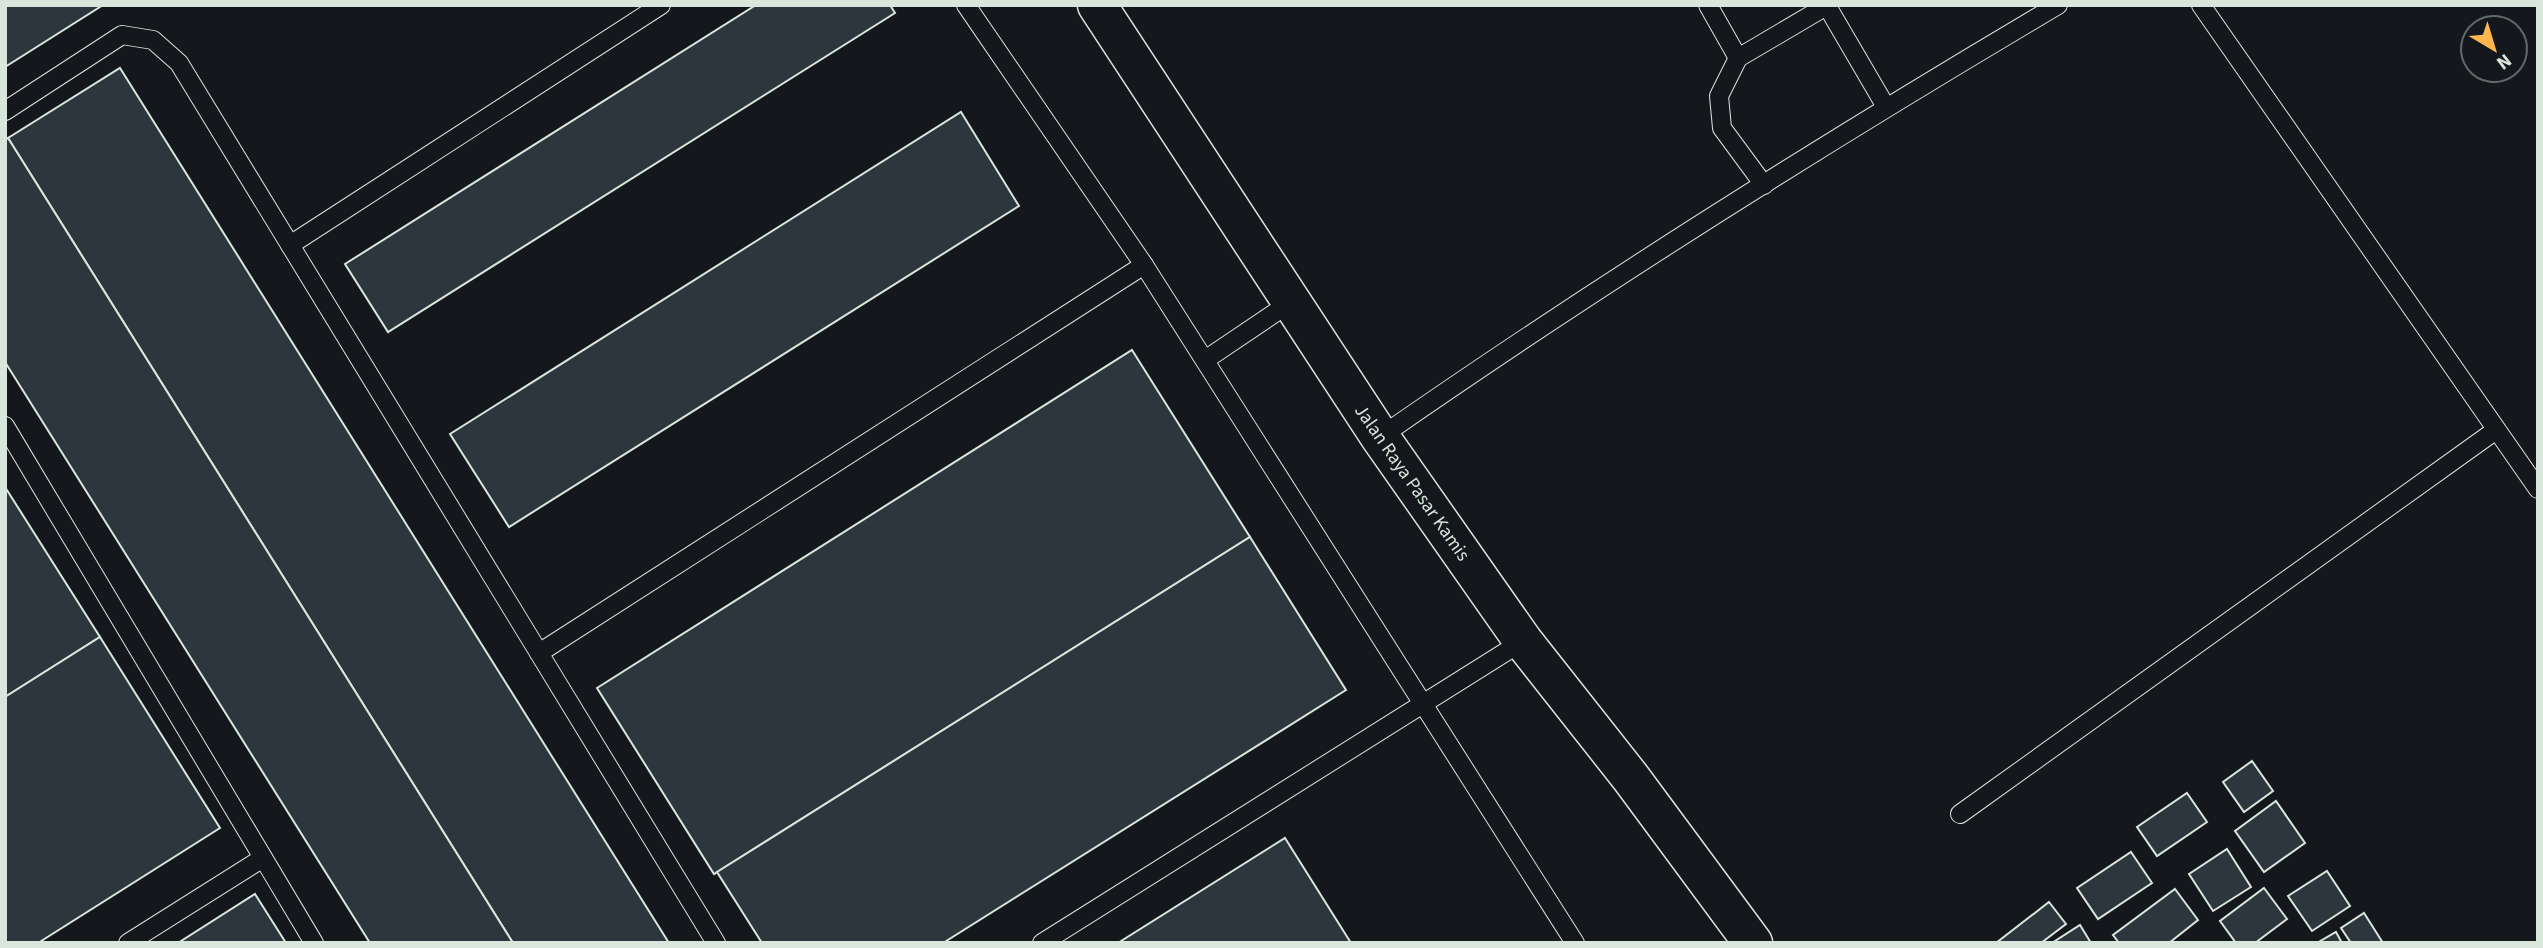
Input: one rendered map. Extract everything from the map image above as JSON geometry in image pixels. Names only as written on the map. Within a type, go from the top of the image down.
[{"type":"main road","name":"Jalan Raya Pasar Kamis","points":[[1097,5],[1380,436],[1523,641],[1631,778],[1753,943]]},
{"type":"lane","points":[[289,245],[661,5]]},
{"type":"lane","points":[[966,5],[1144,265],[1575,943]]},
{"type":"lane","points":[[1708,5],[1738,58]]},
{"type":"lane","points":[[1380,436],[1487,362],[1886,107],[2058,5]]},
{"type":"lane","points":[[2201,5],[2538,489]]},
{"type":"lane","points":[[1764,185],[1721,128],[1719,96],[1738,58],[1828,6],[1886,107]]},
{"type":"lane","points":[[5,111],[122,35],[153,40],[179,64],[716,943]]},
{"type":"lane","points":[[538,653],[1144,265]]},
{"type":"lane","points":[[1205,360],[1291,302]]},
{"type":"lane","points":[[5,426],[314,943]]},
{"type":"lane","points":[[1960,814],[2496,430]]},
{"type":"lane","points":[[1042,943],[1523,641]]},
{"type":"lane","points":[[128,943],[263,858]]},
{"type":"building","points":[[5,5],[103,5],[5,67]]},
{"type":"building","points":[[756,5],[890,5],[895,13],[388,332],[345,264]]},
{"type":"building","points":[[120,68],[669,943],[513,943],[8,138]]},
{"type":"building","points":[[961,112],[1019,206],[509,527],[450,434]]},
{"type":"building","points":[[8,138],[513,943],[370,943],[5,362],[5,140]]},
{"type":"building","points":[[1132,350],[1250,537],[714,874],[597,688]]},
{"type":"building","points":[[5,487],[100,637],[5,697]]},
{"type":"building","points":[[1250,537],[1346,690],[943,943],[762,943],[717,872]]},
{"type":"building","points":[[100,637],[220,828],[38,943],[5,943],[5,697]]},
{"type":"building","points":[[2252,761],[2273,791],[2244,812],[2223,782]]},
{"type":"building","points":[[2187,793],[2207,822],[2157,856],[2137,827]]},
{"type":"building","points":[[2276,801],[2305,843],[2264,872],[2235,831]]},
{"type":"building","points":[[1285,838],[1351,943],[1118,943]]},
{"type":"building","points":[[2227,849],[2251,887],[2213,911],[2189,874]]},
{"type":"building","points":[[2131,852],[2152,883],[2098,919],[2077,888]]},
{"type":"building","points":[[2327,871],[2350,906],[2312,931],[2288,896]]},
{"type":"building","points":[[2264,888],[2287,919],[2255,943],[2236,943],[2220,921]]},
{"type":"building","points":[[2175,889],[2198,920],[2169,943],[2119,943],[2113,935]]},
{"type":"building","points":[[255,894],[286,943],[178,943]]},
{"type":"building","points":[[2049,902],[2066,924],[2041,943],[1996,943]]},
{"type":"building","points":[[2364,913],[2383,943],[2351,943],[2341,928]]},
{"type":"building","points":[[2080,925],[2091,943],[2052,943]]},
{"type":"building","points":[[2336,932],[2342,943],[2317,943]]}]
